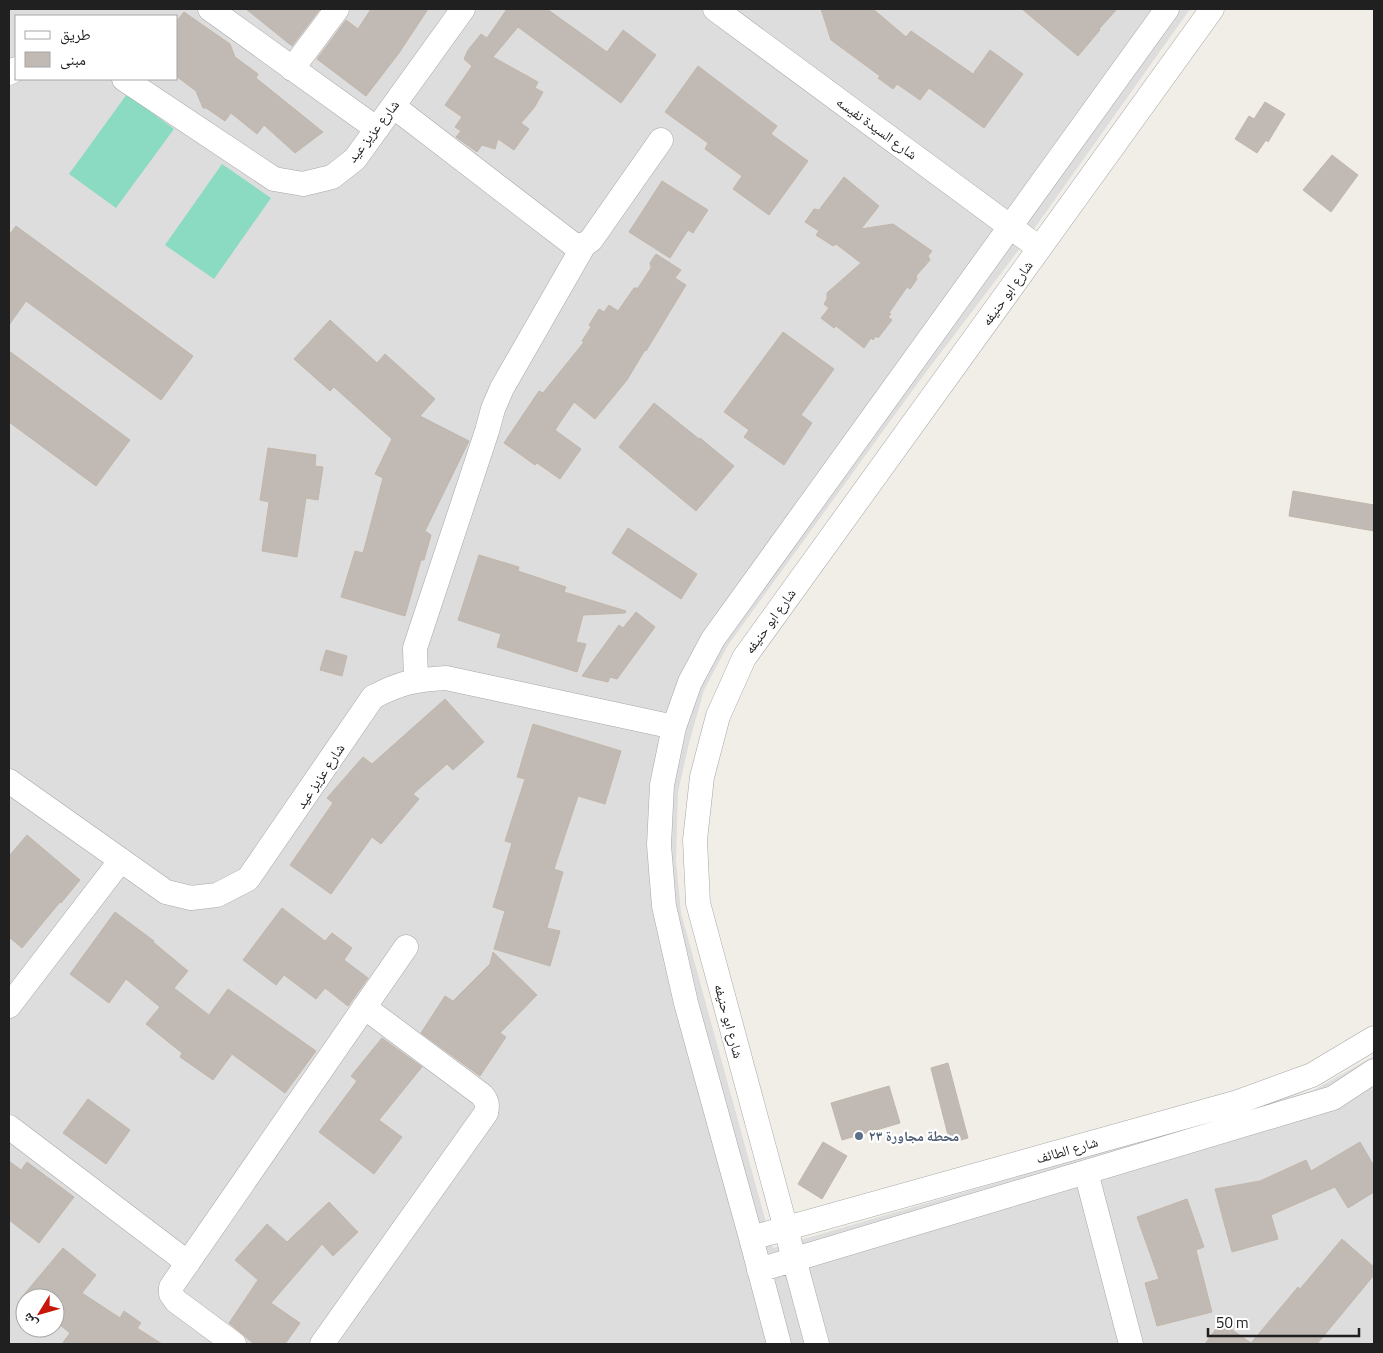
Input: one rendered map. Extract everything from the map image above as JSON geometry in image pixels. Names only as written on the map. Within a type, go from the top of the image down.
[{"type":"street","points":[[210,9],[377,129]]},
{"type":"street","points":[[292,69],[336,9]]},
{"type":"street","name":"شارع عزيز عيد","points":[[126,80],[274,178],[303,184],[332,177],[355,159],[463,9]]},
{"type":"street","name":"شارع السيدة نفيسه","points":[[715,9],[1039,248]]},
{"type":"street","points":[[779,1344],[686,1003],[664,906],[659,845],[662,785],[674,727],[690,682],[713,639],[1167,9]]},
{"type":"street","name":"شارع ابو حنيفه","points":[[816,1344],[698,904],[695,840],[702,777],[718,716],[744,658],[1212,9]]},
{"type":"street","points":[[393,106],[574,245],[584,245]]},
{"type":"street","points":[[416,680],[415,648],[493,409],[502,388],[584,245],[591,240],[661,140]]},
{"type":"street","name":"شارع عزيز عيد","points":[[9,781],[166,892],[191,898],[217,895],[248,879],[374,697],[394,686],[416,680],[446,678],[674,727]]},
{"type":"street","points":[[9,1006],[121,860]]},
{"type":"street","points":[[234,1344],[176,1301],[171,1294],[171,1286],[406,947]]},
{"type":"street","points":[[322,1344],[486,1113],[487,1107],[486,1100],[482,1095],[364,1007]]},
{"type":"street","name":"شارع الطائف","points":[[751,1238],[1238,1102],[1312,1075],[1374,1038]]},
{"type":"street","name":"شارع الطائف","points":[[759,1270],[1332,1098],[1374,1071]]},
{"type":"street","points":[[9,1126],[188,1263]]},
{"type":"street","points":[[1086,1172],[1130,1344]]},
{"type":"shaded area","points":[[9,9],[1190,9],[1024,243],[920,380],[728,645],[704,690],[678,792],[676,860],[681,913],[773,1248],[1314,1090],[1374,1056],[1374,1344],[9,1344]]},
{"type":"green space","points":[[127,94],[174,129],[116,208],[69,174]]},
{"type":"green space","points":[[222,164],[271,198],[214,279],[165,245]]},
{"type":"building","points":[[246,9],[320,9],[292,46]]},
{"type":"building","points":[[371,9],[428,9],[399,53],[366,96],[317,59],[346,20],[358,29]]},
{"type":"building","points":[[507,9],[547,9],[607,52],[623,30],[656,55],[621,103],[518,27],[493,57],[538,82],[535,88],[543,92],[534,108],[521,123],[529,129],[514,150],[498,139],[495,149],[482,145],[477,152],[456,137],[461,131],[455,127],[462,117],[445,105],[472,66],[464,59],[468,50],[481,34],[487,38]]},
{"type":"building","points":[[821,9],[873,9],[906,37],[911,31],[973,74],[990,50],[1023,74],[984,128],[929,88],[920,100],[897,84],[893,89],[878,78],[880,76],[831,40]]},
{"type":"building","points":[[1022,9],[1117,9],[1078,56]]},
{"type":"building","points":[[184,12],[230,44],[235,57],[258,74],[256,78],[323,132],[295,153],[264,125],[257,134],[231,113],[225,121],[206,108],[203,108],[196,91],[178,78],[178,20]]},
{"type":"building","points":[[698,66],[777,126],[771,134],[808,161],[769,215],[733,189],[742,176],[705,149],[708,143],[665,112]]},
{"type":"building","points":[[1265,102],[1285,114],[1268,142],[1266,140],[1257,153],[1235,139],[1249,116],[1254,119]]},
{"type":"building","points":[[1332,155],[1358,175],[1331,212],[1303,190]]},
{"type":"building","points":[[844,177],[879,206],[861,229],[893,224],[932,251],[928,256],[930,260],[916,276],[917,279],[910,289],[907,287],[889,313],[891,314],[888,317],[892,320],[878,338],[876,336],[873,340],[871,338],[864,348],[836,326],[834,328],[821,318],[829,308],[824,304],[827,299],[827,293],[861,263],[836,244],[833,246],[816,235],[819,231],[805,222],[814,209],[819,210]]},
{"type":"building","points":[[662,181],[708,210],[693,233],[688,230],[670,258],[629,232]]},
{"type":"building","points":[[16,226],[193,356],[161,400],[26,301],[9,325],[9,235]]},
{"type":"building","points":[[656,254],[681,270],[675,278],[686,285],[627,380],[595,419],[574,402],[555,430],[581,449],[560,479],[537,463],[535,465],[504,443],[539,391],[543,393],[584,342],[582,341],[591,327],[589,325],[599,309],[604,312],[609,305],[618,311],[634,288],[638,288],[651,268],[650,263]]},
{"type":"building","points":[[330,320],[377,363],[385,354],[435,399],[420,416],[469,441],[425,531],[431,535],[424,560],[421,560],[405,616],[341,597],[355,551],[363,553],[383,478],[375,474],[392,439],[334,387],[330,391],[294,359]]},
{"type":"building","points":[[783,332],[834,369],[801,415],[812,423],[784,465],[744,437],[749,430],[724,412]]},
{"type":"building","points":[[9,351],[130,440],[96,486],[9,422]]},
{"type":"building","points":[[654,403],[734,466],[696,511],[619,447]]},
{"type":"building","points":[[268,448],[316,455],[315,466],[323,467],[318,500],[306,498],[297,557],[262,551],[269,502],[260,500]]},
{"type":"building","points":[[1293,491],[1374,505],[1374,531],[1289,516]]},
{"type":"building","points":[[628,528],[697,574],[681,599],[612,553]]},
{"type":"building","points":[[479,555],[519,567],[518,571],[566,587],[564,592],[626,611],[625,613],[583,615],[576,642],[586,644],[577,672],[497,647],[501,634],[458,620]]},
{"type":"building","points":[[636,612],[655,627],[617,679],[610,677],[608,682],[582,676],[619,625],[623,628]]},
{"type":"building","points":[[326,650],[347,656],[342,676],[320,670]]},
{"type":"building","points":[[445,699],[484,742],[453,770],[447,764],[413,794],[419,799],[381,844],[372,837],[331,894],[290,865],[333,803],[327,798],[363,757],[372,764]]},
{"type":"building","points":[[533,724],[621,751],[605,804],[578,796],[554,869],[563,872],[547,928],[560,931],[550,966],[494,949],[505,911],[493,907],[512,843],[505,841],[525,779],[517,777]]},
{"type":"building","points":[[27,835],[80,880],[22,948],[9,937],[9,856]]},
{"type":"building","points":[[282,908],[325,941],[332,933],[352,948],[344,960],[368,978],[348,1006],[325,988],[316,999],[284,975],[276,985],[243,960]]},
{"type":"building","points":[[115,912],[154,941],[188,971],[174,988],[209,1015],[228,989],[316,1051],[285,1093],[232,1054],[213,1080],[180,1057],[182,1053],[146,1024],[160,1007],[126,979],[109,1003],[70,974]]},
{"type":"building","points":[[493,952],[537,995],[500,1033],[506,1037],[480,1076],[421,1033],[445,996],[453,1001],[490,964]]},
{"type":"building","points":[[382,1038],[422,1067],[379,1120],[402,1137],[374,1174],[319,1132],[357,1081],[351,1076]]},
{"type":"building","points":[[948,1063],[968,1138],[950,1143],[931,1068]]},
{"type":"building","points":[[889,1086],[900,1123],[842,1140],[831,1103]]},
{"type":"building","points":[[88,1099],[130,1130],[106,1164],[63,1133]]},
{"type":"building","points":[[823,1142],[847,1156],[822,1199],[798,1184]]},
{"type":"building","points":[[1360,1142],[1374,1166],[1374,1192],[1348,1208],[1335,1187],[1271,1215],[1278,1239],[1232,1252],[1215,1189],[1260,1181],[1306,1160],[1311,1171]]},
{"type":"building","points":[[9,1161],[21,1170],[27,1162],[74,1197],[39,1243],[9,1220]]},
{"type":"building","points":[[1187,1199],[1204,1247],[1196,1250],[1212,1312],[1157,1326],[1145,1283],[1159,1279],[1137,1217]]},
{"type":"building","points":[[329,1202],[358,1232],[333,1256],[322,1244],[271,1303],[300,1323],[285,1344],[254,1344],[229,1323],[258,1280],[235,1260],[267,1224],[287,1242]]},
{"type":"building","points":[[1342,1239],[1374,1267],[1374,1275],[1317,1344],[1205,1344],[1221,1322],[1251,1343],[1298,1287],[1300,1289]]},
{"type":"building","points":[[63,1248],[96,1275],[82,1293],[120,1318],[124,1311],[141,1323],[137,1328],[162,1344],[62,1344],[70,1333],[65,1329],[65,1288],[29,1288]]},
{"type":"place","name":"محطة مجاورة ٢٣","points":[[859,1136]]}]
